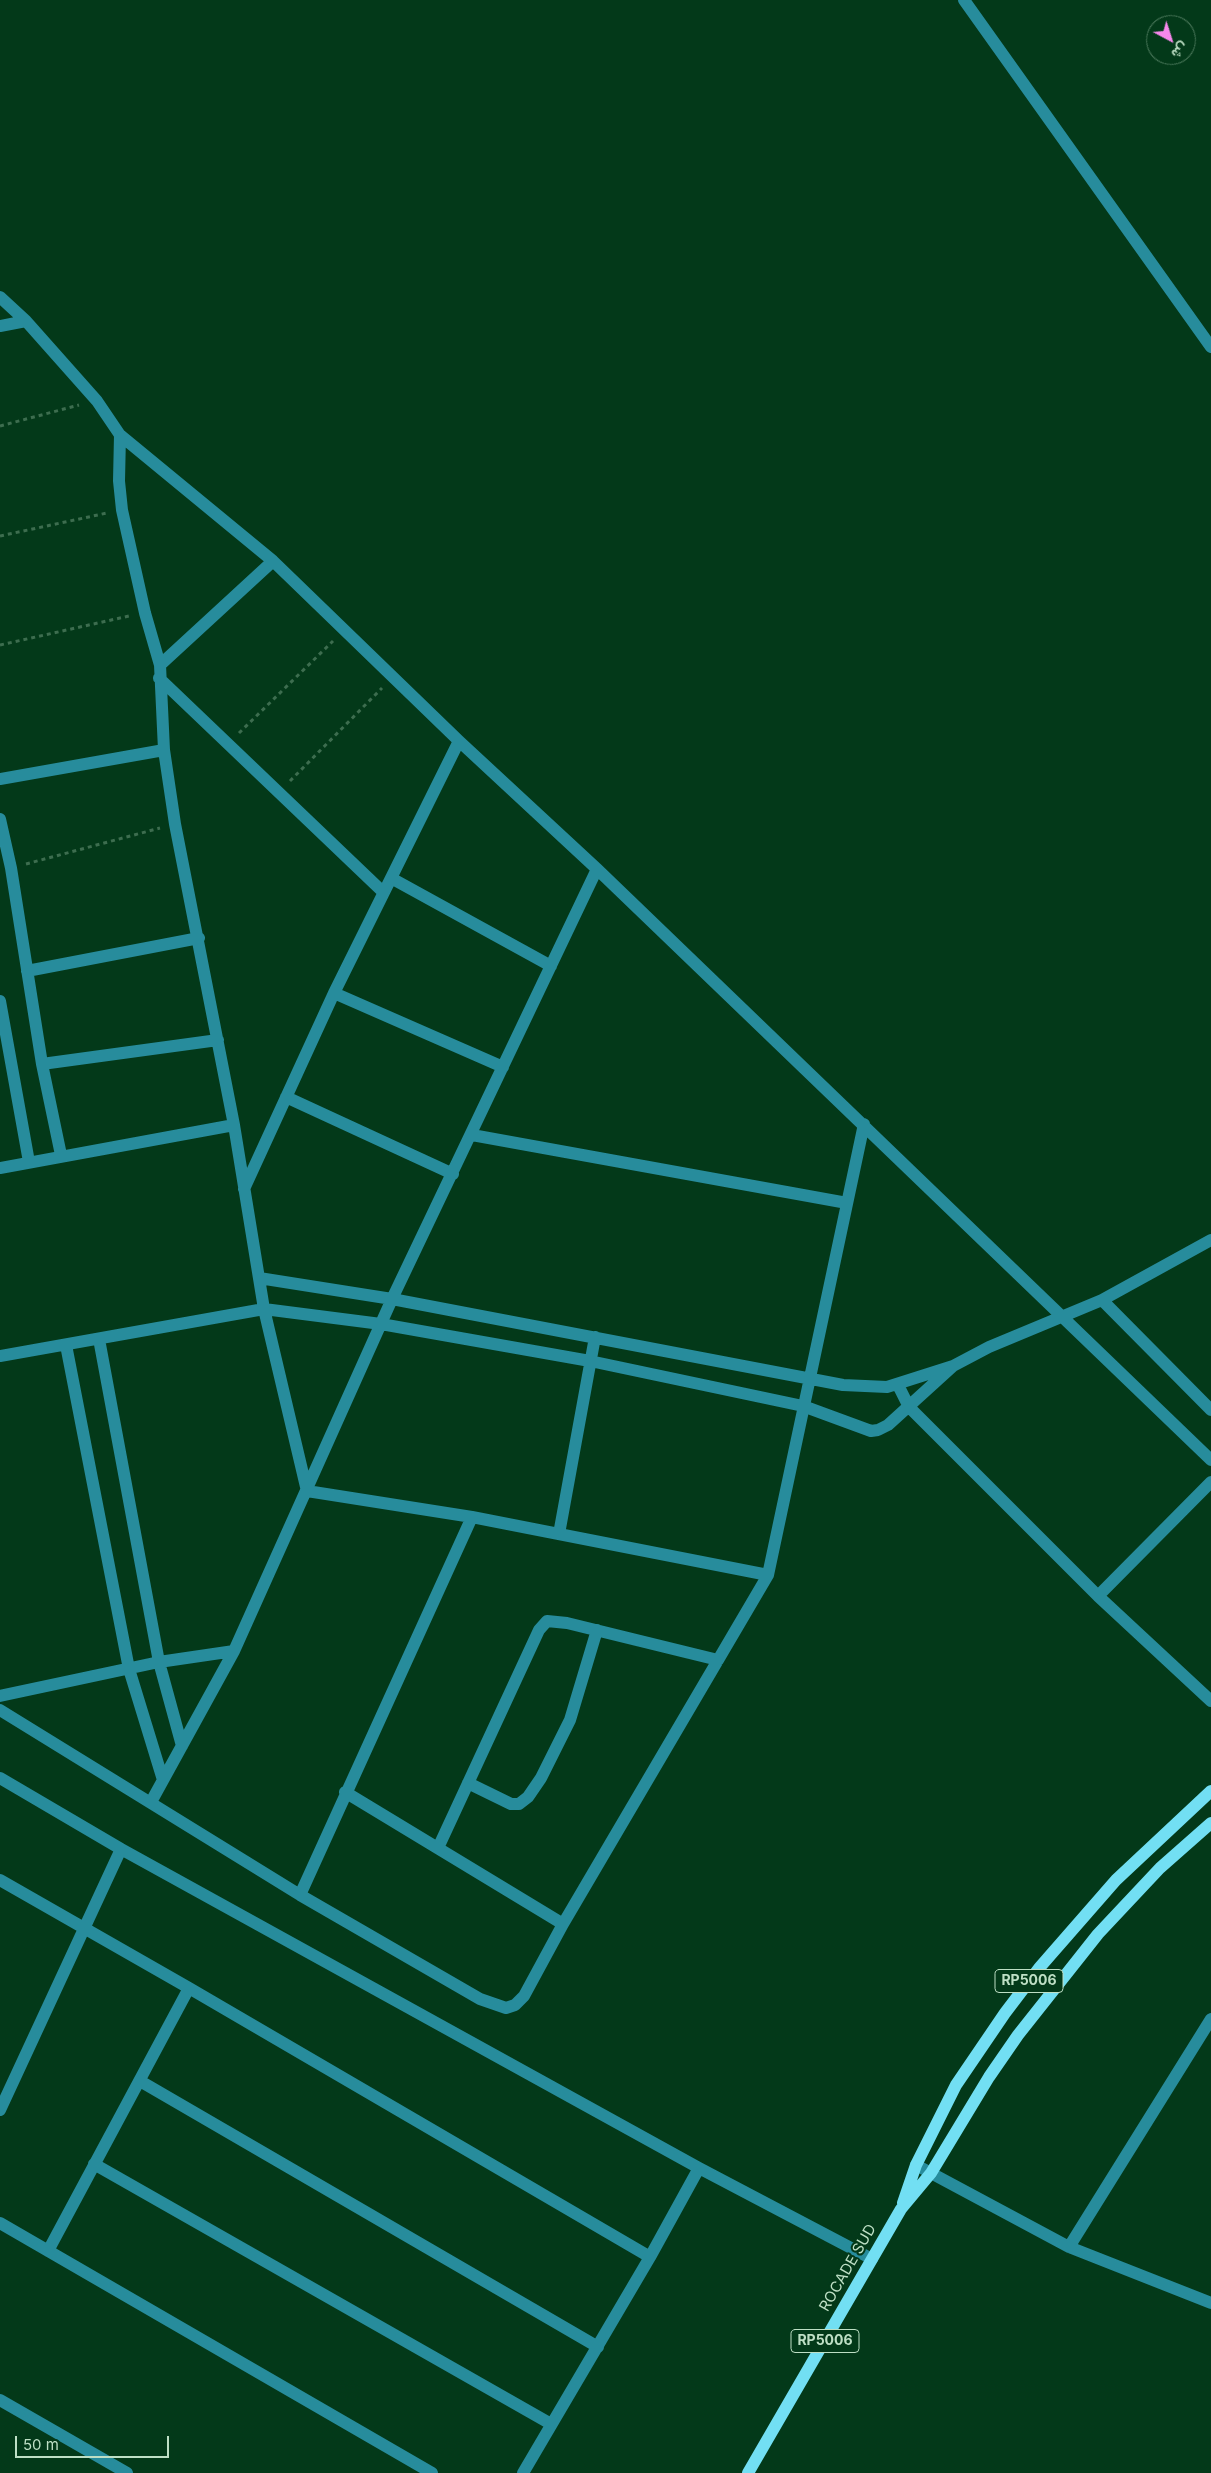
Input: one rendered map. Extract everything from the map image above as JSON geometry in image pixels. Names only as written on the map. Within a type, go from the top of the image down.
[{"type":"main road","name":"RP5006","points":[[901,2209],[916,2165],[960,2078],[984,2042],[1040,1967],[1116,1880],[1211,1791]]},
{"type":"main road","name":"RP5006","points":[[901,2209],[931,2173],[989,2077],[1044,2001],[1098,1934],[1160,1868],[1211,1824]]},
{"type":"main road","name":"ROCADE SUD","points":[[748,2473],[901,2209]]},
{"type":"street","points":[[964,0],[1211,347]]},
{"type":"street","points":[[0,297],[26,321],[97,401],[120,435],[273,561],[459,741],[597,869],[864,1124],[1211,1460]]},
{"type":"street","points":[[0,326],[26,321]]},
{"type":"street","points":[[120,435],[119,481],[122,510],[144,613],[160,665],[158,678],[164,750],[175,824],[199,938],[234,1125],[264,1309],[307,1491]]},
{"type":"street","points":[[160,665],[273,561]]},
{"type":"street","points":[[158,678],[383,892]]},
{"type":"street","points":[[244,1189],[334,993],[459,741]]},
{"type":"street","points":[[0,779],[164,750]]},
{"type":"street","points":[[0,819],[11,868],[42,1064],[61,1155]]},
{"type":"street","points":[[150,1802],[234,1651],[392,1299],[472,1135],[597,869]]},
{"type":"street","points":[[391,878],[552,966]]},
{"type":"street","points":[[27,971],[199,938]]},
{"type":"street","points":[[334,993],[503,1067]]},
{"type":"street","points":[[0,1001],[29,1162]]},
{"type":"street","points":[[42,1064],[218,1040]]},
{"type":"street","points":[[286,1097],[453,1174]]},
{"type":"street","points":[[0,1710],[300,1895],[480,1999],[506,2008],[515,2006],[524,1996],[563,1924],[768,1575],[864,1124]]},
{"type":"street","points":[[0,1168],[61,1155],[234,1125]]},
{"type":"street","points":[[472,1135],[847,1203]]},
{"type":"street","points":[[259,1278],[392,1299],[810,1377],[843,1385],[873,1387],[898,1385],[953,1366],[989,1347],[1102,1300],[1211,1240]]},
{"type":"street","points":[[1102,1300],[1211,1410]]},
{"type":"street","points":[[0,1356],[264,1309],[381,1324],[590,1361],[803,1406],[871,1431],[883,1428],[909,1407],[953,1366]]},
{"type":"street","points":[[559,1534],[594,1337]]},
{"type":"street","points":[[99,1339],[159,1662],[182,1746]]},
{"type":"street","points":[[66,1344],[129,1668],[163,1780]]},
{"type":"street","points":[[898,1385],[909,1407],[1098,1596],[1211,1701]]},
{"type":"street","points":[[1098,1596],[1211,1482]]},
{"type":"street","points":[[307,1491],[472,1517],[768,1575]]},
{"type":"street","points":[[300,1895],[345,1792],[472,1517]]},
{"type":"street","points":[[438,1848],[543,1625],[550,1620],[718,1660]]},
{"type":"street","points":[[468,1783],[511,1804],[519,1804],[528,1797],[541,1778],[570,1720],[597,1630]]},
{"type":"street","points":[[0,1696],[159,1662],[234,1651]]},
{"type":"street","points":[[0,1778],[121,1849],[700,2168],[872,2259]]},
{"type":"street","points":[[345,1792],[563,1924]]},
{"type":"street","points":[[0,2110],[121,1849]]},
{"type":"street","points":[[0,1880],[650,2257]]},
{"type":"street","points":[[48,2251],[189,1988]]},
{"type":"street","points":[[1069,2247],[1211,2019]]},
{"type":"street","points":[[140,2081],[598,2347]]},
{"type":"street","points":[[94,2164],[551,2424]]},
{"type":"street","points":[[916,2165],[1069,2247],[1211,2303]]},
{"type":"street","points":[[522,2473],[598,2347],[700,2168]]},
{"type":"street","points":[[0,2224],[432,2473]]},
{"type":"street","points":[[0,2400],[126,2473]]},
{"type":"path","points":[[0,426],[97,401]]},
{"type":"path","points":[[0,536],[122,510]]},
{"type":"path","points":[[0,645],[144,613]]},
{"type":"path","points":[[228,745],[344,630]]},
{"type":"path","points":[[278,794],[393,677]]},
{"type":"path","points":[[11,868],[175,824]]}]
